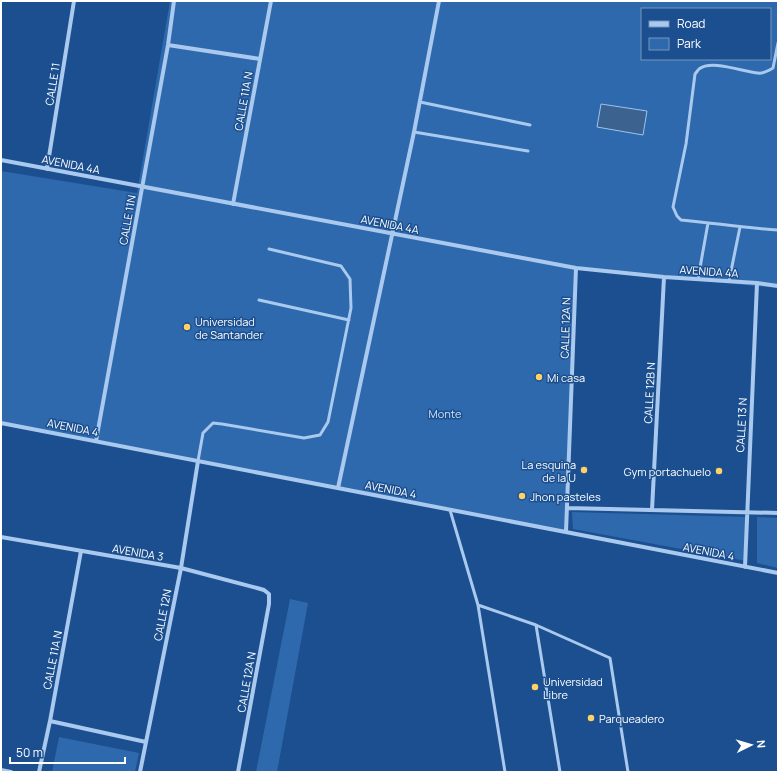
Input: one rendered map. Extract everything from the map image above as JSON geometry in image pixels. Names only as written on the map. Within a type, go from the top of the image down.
[{"type":"street","name":"CALLE 11","points":[[47,169],[74,1]]},
{"type":"street","name":"CALLE 11N","points":[[96,441],[168,45],[174,1]]},
{"type":"street","name":"CALLE 11A N","points":[[233,204],[271,1]]},
{"type":"street","points":[[338,488],[414,132],[439,1]]},
{"type":"street","points":[[168,45],[260,59]]},
{"type":"street","name":"AVENIDA 4A","points":[[1,160],[576,268],[778,286]]},
{"type":"street","name":"CALLE 12A N","points":[[566,532],[576,268]]},
{"type":"street","name":"CALLE 12B N","points":[[652,510],[664,277]]},
{"type":"street","name":"CALLE 13 N","points":[[744,567],[757,283]]},
{"type":"street","name":"AVENIDA 4","points":[[1,422],[778,573]]},
{"type":"street","name":"CALLE 12N","points":[[140,772],[181,568],[198,461]]},
{"type":"street","points":[[567,508],[778,513]]},
{"type":"street","name":"AVENIDA 3","points":[[1,537],[181,568],[264,590],[269,594]]},
{"type":"street","name":"CALLE 11A N","points":[[39,772],[50,721],[81,551]]},
{"type":"street","name":"CALLE 12A N","points":[[238,772],[269,604],[269,594]]},
{"type":"street","points":[[50,721],[146,742]]},
{"type":"street","points":[[1,770],[11,772]]},
{"type":"lane","points":[[778,43],[773,68],[766,72],[759,74],[716,66],[704,66],[698,69],[695,74],[686,144],[673,207],[677,216],[681,220],[778,230]]},
{"type":"lane","points":[[420,102],[530,125]]},
{"type":"lane","points":[[414,132],[528,151]]},
{"type":"lane","points":[[698,279],[708,222]]},
{"type":"lane","points":[[729,281],[740,227]]},
{"type":"lane","points":[[198,461],[203,433],[212,423],[304,438],[320,435],[328,422],[351,308],[350,279],[341,266],[269,249]]},
{"type":"lane","points":[[259,300],[349,320]]},
{"type":"lane","points":[[450,510],[478,605],[505,772]]},
{"type":"lane","points":[[478,605],[536,625],[610,658],[628,772]]},
{"type":"lane","points":[[536,625],[560,772]]},
{"type":"green space","name":"Monte","points":[[170,1],[778,1],[778,288],[576,269],[566,532],[1,425],[1,171],[137,193]]},
{"type":"green space","points":[[572,512],[746,517],[746,561],[573,529]]},
{"type":"green space","points":[[757,517],[778,518],[778,568],[757,563]]},
{"type":"green space","points":[[290,599],[308,603],[277,772],[256,772]]},
{"type":"green space","points":[[59,737],[139,753],[135,772],[52,772]]},
{"type":"shaded area","points":[[601,104],[647,111],[643,135],[597,127]]},
{"type":"place","name":"Universidad de Santander","points":[[187,327]]},
{"type":"place","name":"Mi casa","points":[[539,377]]},
{"type":"place","name":"La esquina de la U","points":[[584,470]]},
{"type":"place","name":"Gym portachuelo","points":[[719,471]]},
{"type":"place","name":"Jhon pasteles","points":[[522,496]]},
{"type":"place","name":"Universidad Libre","points":[[535,687]]},
{"type":"place","name":"Parqueadero","points":[[591,718]]}]
